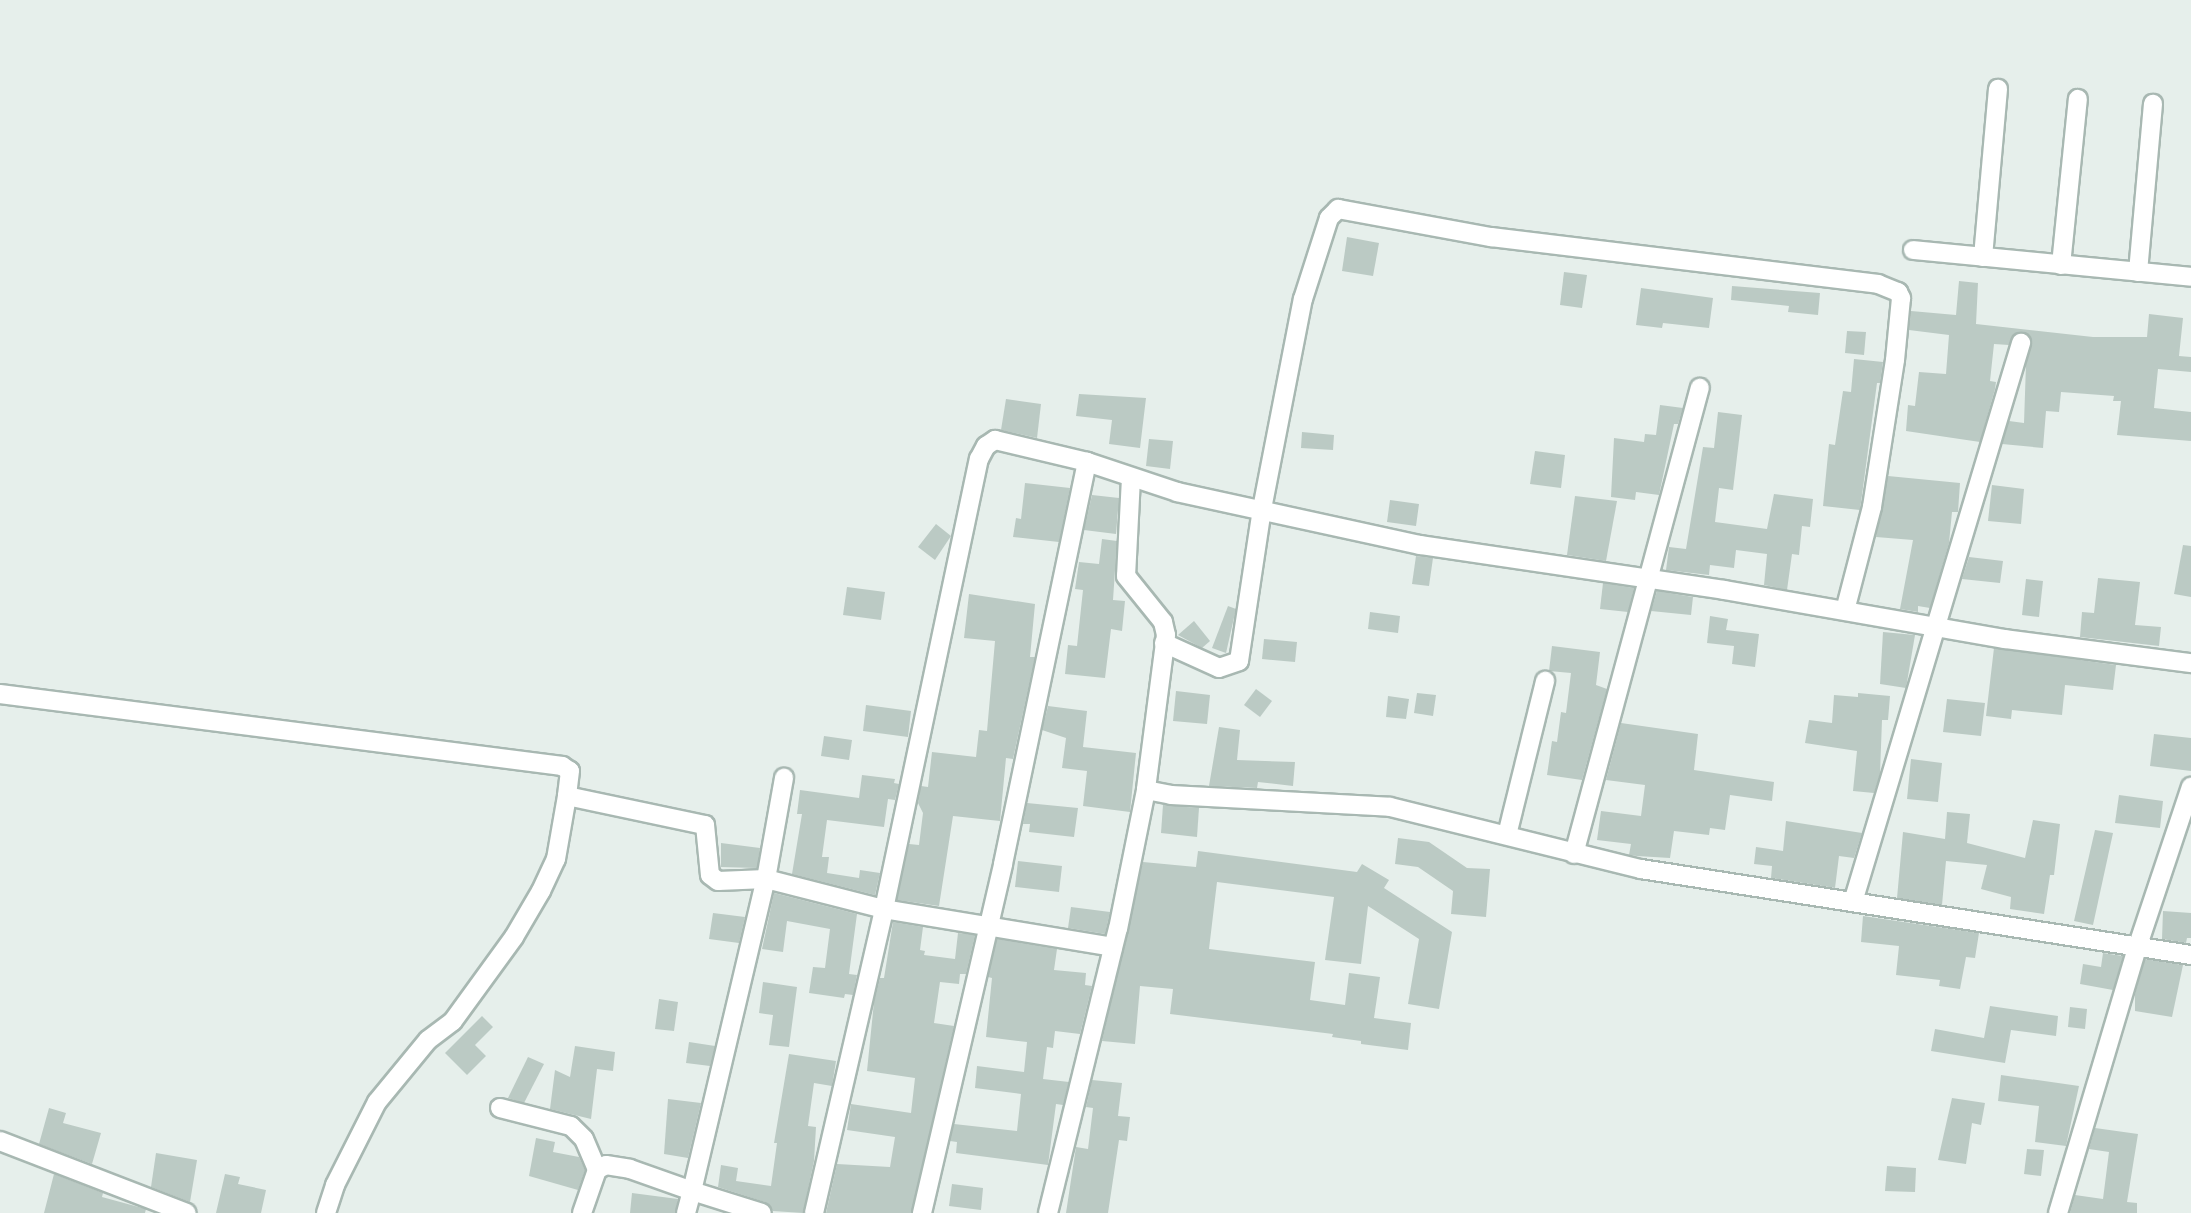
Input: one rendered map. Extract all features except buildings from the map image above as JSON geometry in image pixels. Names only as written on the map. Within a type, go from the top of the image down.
[{"type":"street","points":[[1983,257],[1998,89]]},
{"type":"street","points":[[2061,265],[2078,99]]},
{"type":"street","points":[[2138,272],[2153,104]]},
{"type":"street","points":[[1164,644],[1219,668],[1239,661],[1262,510],[1304,299],[1329,218],[1338,209],[1491,237],[1878,284],[1898,292],[1899,329],[1872,507],[1845,611]]},
{"type":"street","points":[[1914,250],[2191,278]]},
{"type":"street","points":[[1854,902],[2021,343]]},
{"type":"street","points":[[1574,854],[1645,580],[1700,388]]},
{"type":"street","points":[[814,1213],[884,909],[979,459],[986,446],[995,440],[1087,462],[1131,478],[1420,545],[1938,627],[2191,663]]},
{"type":"street","points":[[922,1213],[988,926],[1087,462]]},
{"type":"street","points":[[1048,1213],[1113,947],[1146,790],[1164,644],[1162,622],[1126,576],[1131,478]]},
{"type":"street","points":[[1507,835],[1545,681]]},
{"type":"street","points":[[0,694],[562,766],[570,771],[576,799],[556,859],[541,891],[514,937],[453,1021],[428,1040],[377,1102],[335,1185],[326,1213]]},
{"type":"street","points":[[686,1213],[766,879],[784,778]]},
{"type":"street","points":[[2058,1213],[2138,945],[2191,787]]},
{"type":"street","points":[[1146,790],[1181,796],[1390,807],[1641,869],[2191,955]]},
{"type":"street","points":[[576,799],[705,825],[713,879],[766,879],[884,909],[1113,947]]},
{"type":"street","points":[[500,1108],[571,1126],[584,1139],[597,1170]]},
{"type":"street","points":[[0,1141],[187,1213]]},
{"type":"street","points":[[582,1213],[597,1170],[606,1165],[630,1168],[762,1213]]}]
